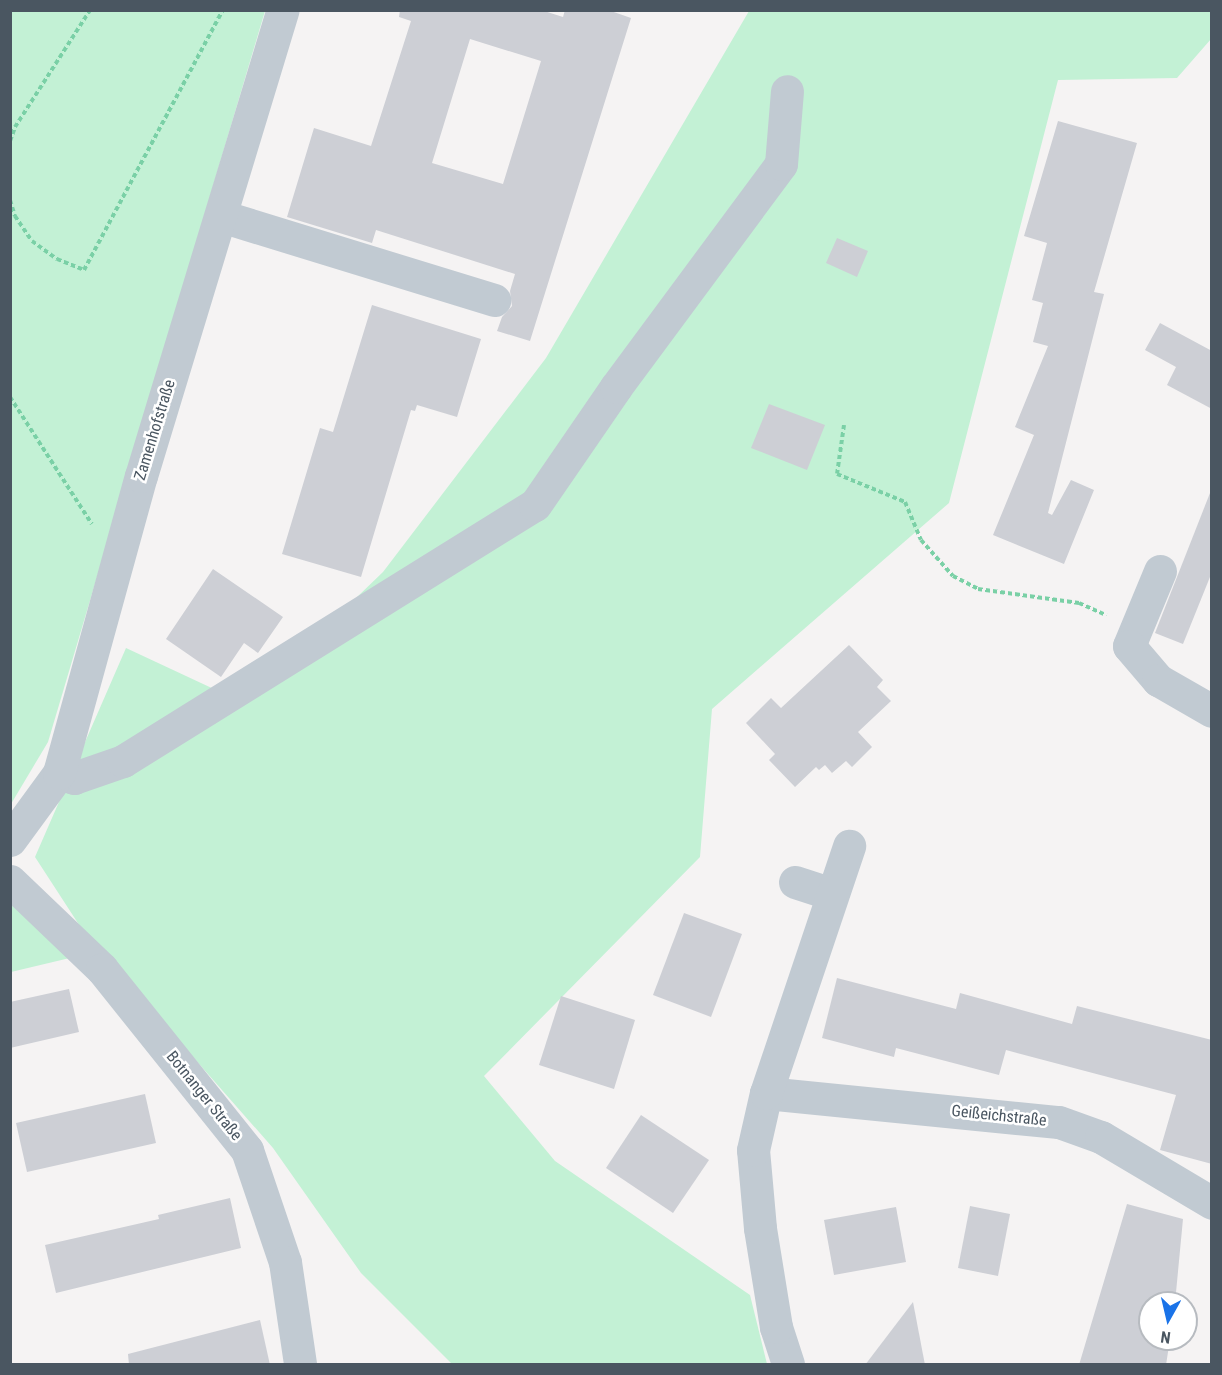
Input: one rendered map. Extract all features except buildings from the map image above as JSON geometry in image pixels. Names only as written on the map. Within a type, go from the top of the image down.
[{"type":"street","name":"Zamenhofstraße","points":[[10,840],[59,773],[116,562],[284,10]]},
{"type":"street","points":[[59,773],[75,778],[123,761],[535,505],[616,387],[781,164],[787,91]]},
{"type":"street","points":[[221,216],[494,300]]},
{"type":"street","points":[[1160,571],[1129,646],[1158,680],[1212,711]]},
{"type":"street","points":[[788,1365],[776,1327],[760,1228],[753,1149],[766,1093],[849,846]]},
{"type":"street","name":"Botnanger Straße","points":[[10,881],[102,969],[248,1150],[285,1262],[300,1365]]},
{"type":"street","points":[[795,882],[831,894]]},
{"type":"street","name":"Geißeichstraße","points":[[766,1093],[1059,1122],[1101,1137],[1212,1203]]},
{"type":"path","points":[[10,141],[15,127],[90,10]]},
{"type":"path","points":[[10,200],[13,218],[32,241],[57,259],[84,270],[223,10]]},
{"type":"path","points":[[10,397],[116,562]]},
{"type":"path","points":[[844,425],[837,474],[905,502],[921,540],[953,576],[978,589],[1078,603],[1136,629]]},
{"type":"green space","points":[[11,11],[265,11],[48,742],[11,804]]},
{"type":"green space","points":[[749,11],[1211,11],[1211,39],[1177,78],[1058,80],[949,503],[712,709],[700,857],[484,1076],[555,1161],[750,1295],[767,1364],[452,1364],[361,1273],[273,1148],[85,934],[35,857],[126,648],[246,704],[383,572],[546,358]]},
{"type":"green space","points":[[11,896],[74,957],[11,972]]}]
